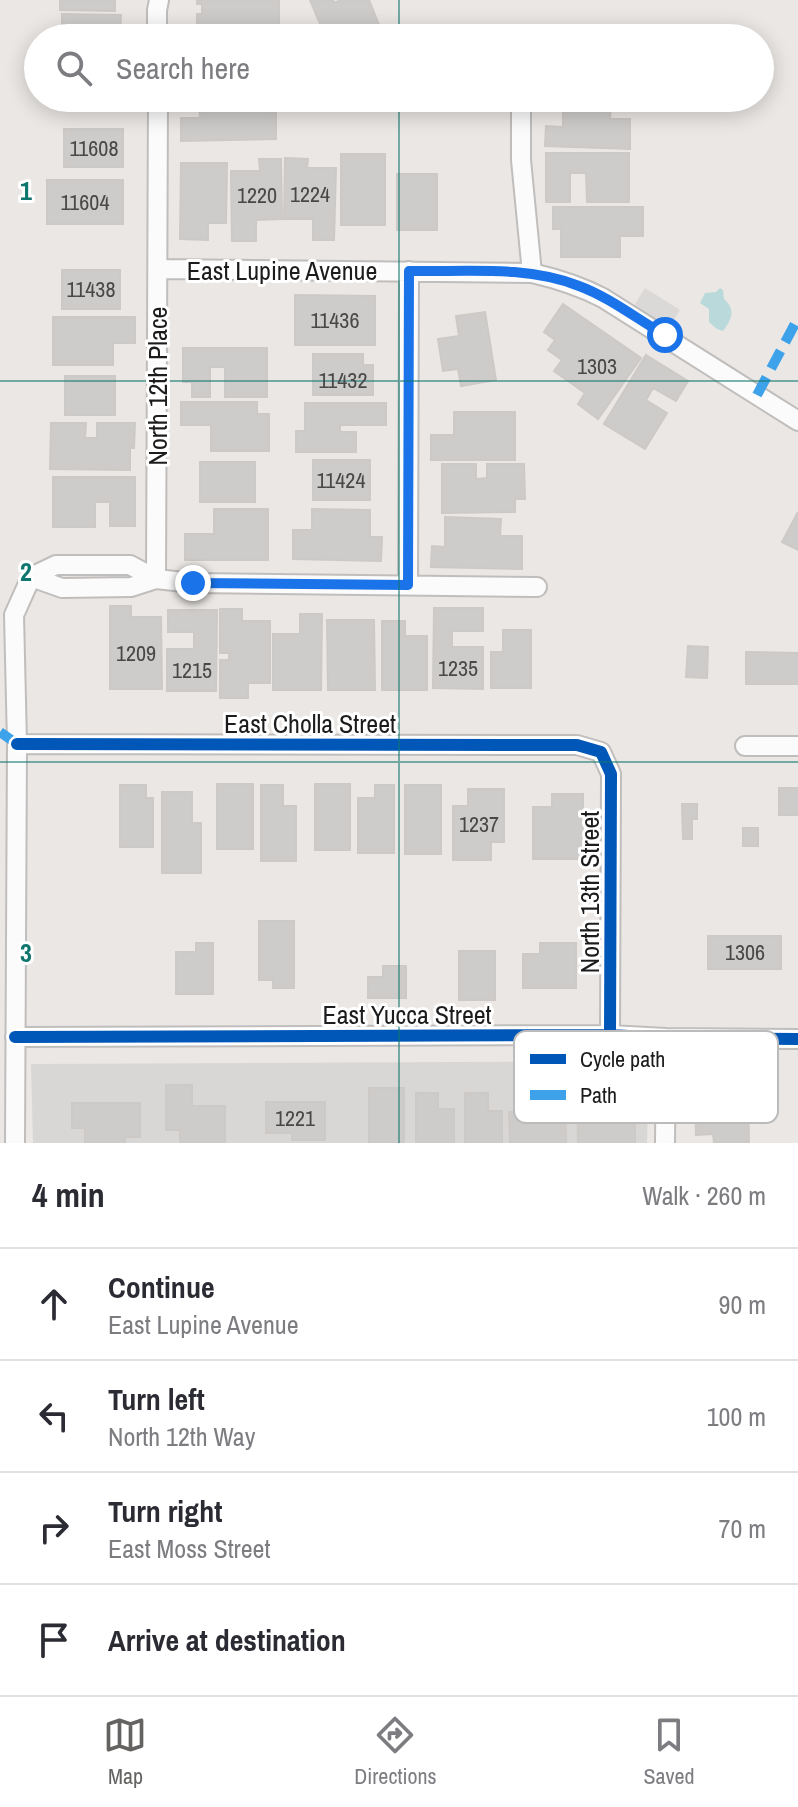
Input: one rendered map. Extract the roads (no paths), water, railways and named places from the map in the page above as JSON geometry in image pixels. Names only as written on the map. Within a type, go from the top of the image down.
[{"type":"street","points":[[157,24],[159,0]]},
{"type":"street","name":"North 12th Place","points":[[156,579],[158,112]]},
{"type":"street","points":[[521,112],[521,160],[532,273]]},
{"type":"street","name":"East Lupine Avenue","points":[[158,269],[532,273],[582,287],[603,298],[798,421]]},
{"type":"street","points":[[408,585],[409,271]]},
{"type":"street","points":[[15,1143],[17,744],[14,615],[31,577],[56,565],[130,565],[156,579],[193,583],[537,587]]},
{"type":"street","name":"East Cholla Street","points":[[17,744],[577,745],[601,752]]},
{"type":"street","points":[[745,746],[798,746]]},
{"type":"street","name":"North 13th Street","points":[[601,752],[611,774],[610,1031]]},
{"type":"street","name":"East Yucca Street","points":[[15,1037],[514,1035]]},
{"type":"street","name":"East Yucca Street","points":[[778,1039],[798,1039]]},
{"type":"street","points":[[665,1123],[665,1143]]},
{"type":"water","points":[[720,288],[731,311],[723,331],[709,322],[709,309],[700,303],[705,293],[716,292]]}]
